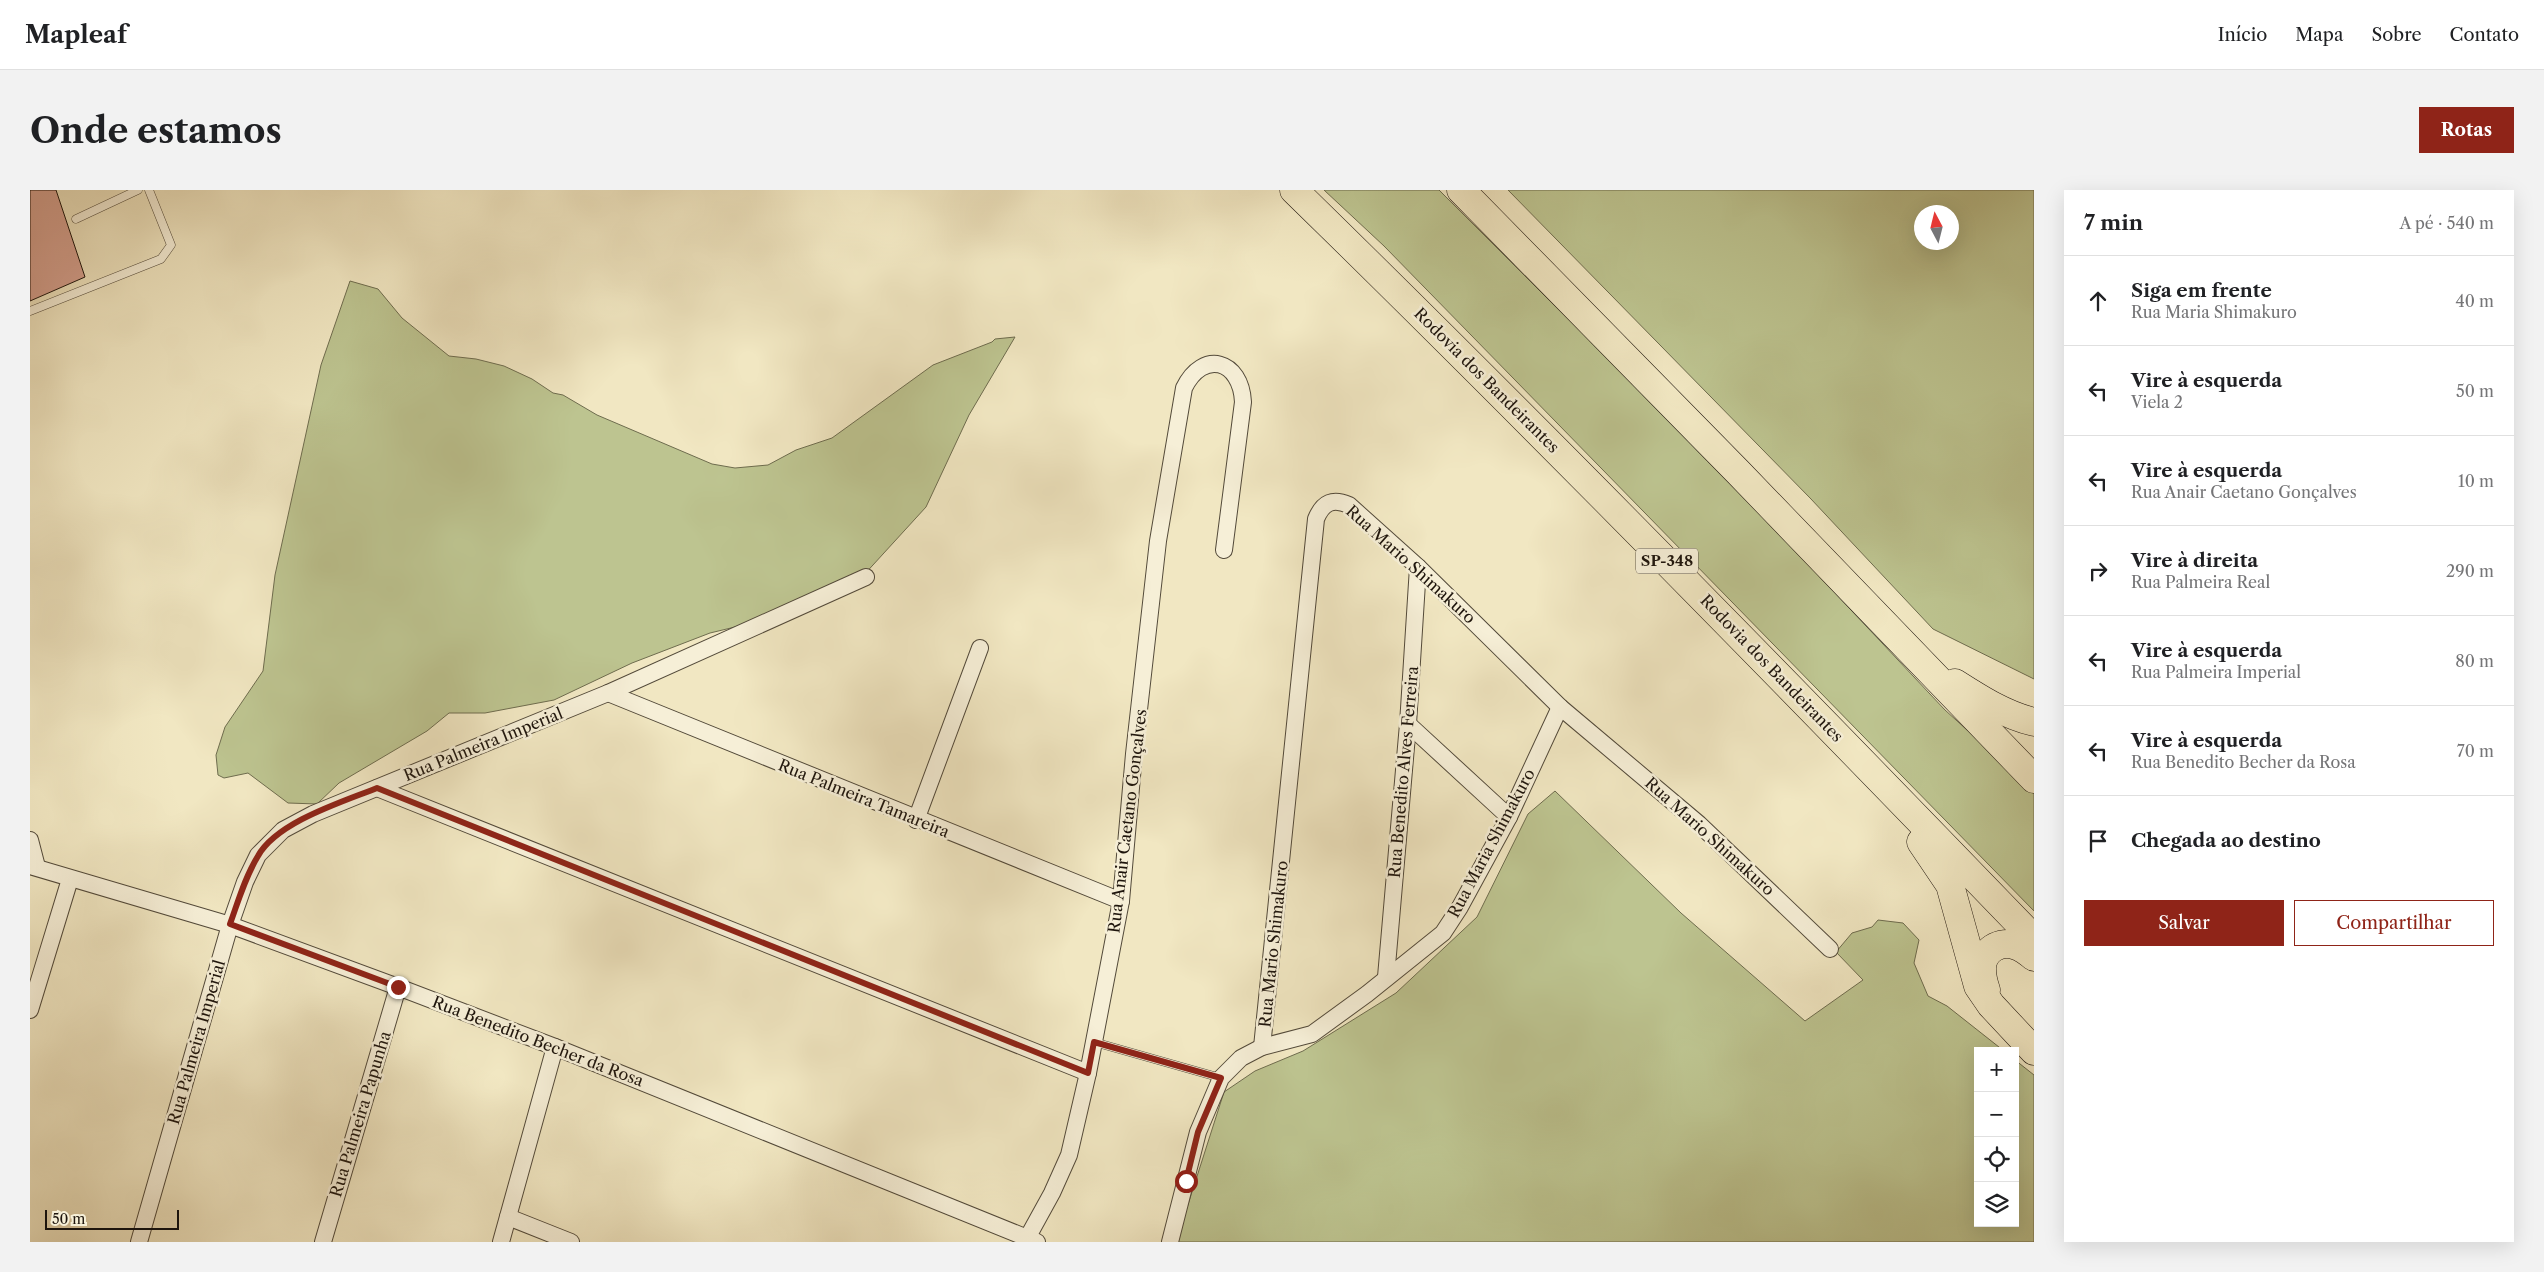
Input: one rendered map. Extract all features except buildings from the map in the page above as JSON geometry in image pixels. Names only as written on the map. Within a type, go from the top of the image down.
[{"type":"highway","name":"Rodovia dos Bandeirantes","points":[[1294,190],[1468,360],[1837,735],[2034,939]]},
{"type":"highway","points":[[1461,190],[2034,779]]},
{"type":"highway","points":[[1918,659],[1997,708],[2018,718],[2034,722]]},
{"type":"highway","points":[[1837,735],[1936,862],[1950,885],[1978,986],[1992,1005],[2034,1051]]},
{"type":"highway","points":[[1992,1005],[1982,970],[1984,958],[1993,947],[2004,943],[2018,946],[2034,957]]},
{"type":"street","name":"Rua Anair Caetano Gonçalves","points":[[1030,1241],[1069,1155],[1088,1073],[1121,901],[1134,754],[1158,541],[1184,388],[1190,375],[1213,364],[1228,366],[1239,378],[1243,390],[1224,550]]},
{"type":"street","name":"Rua Mario Shimakuro","points":[[1262,1047],[1316,519],[1320,510],[1327,503],[1338,500],[1350,505],[1418,567],[1560,707],[1699,824],[1830,948]]},
{"type":"street","name":"Rua Benedito Alves Ferreira","points":[[1386,977],[1408,724],[1418,567]]},
{"type":"street","name":"Rua Palmeira Imperial","points":[[139,1242],[230,924],[258,854],[283,830],[313,814],[608,693],[866,577]]},
{"type":"street","points":[[916,820],[980,648]]},
{"type":"street","name":"Rua Palmeira Tamareira","points":[[608,693],[916,820],[1121,901]]},
{"type":"street","name":"Rua Maria Shimakuro","points":[[1170,1242],[1198,1132],[1221,1078],[1241,1058],[1262,1047],[1312,1034],[1353,1006],[1386,977],[1443,933],[1460,907],[1509,817],[1560,707]]},
{"type":"street","points":[[1408,724],[1509,817]]},
{"type":"street","points":[[377,788],[1088,1073]]},
{"type":"street","points":[[30,840],[33,866]]},
{"type":"street","name":"Rua Benedito Becher da Rosa","points":[[33,866],[70,879],[230,924],[398,987],[555,1047],[1030,1241]]},
{"type":"street","points":[[30,1010],[70,879]]},
{"type":"street","name":"Rua Palmeira Papunha","points":[[323,1242],[398,987]]},
{"type":"street","points":[[501,1242],[555,1047]]},
{"type":"street","points":[[508,1217],[571,1242]]},
{"type":"lane","points":[[76,219],[138,190]]},
{"type":"lane","points":[[30,311],[97,286],[161,259],[166,255],[171,245],[149,190]]},
{"type":"lane","points":[[1094,1042],[1221,1078]]},
{"type":"green space","points":[[1324,190],[1439,190],[1726,477],[1945,710],[2034,791],[2034,911],[1384,246]]},
{"type":"green space","points":[[1508,190],[2034,190],[2034,679],[1933,629],[1811,499]]},
{"type":"green space","points":[[350,281],[378,289],[402,318],[449,356],[476,359],[504,366],[532,379],[553,393],[563,395],[597,415],[712,464],[735,468],[768,465],[796,450],[832,438],[933,365],[992,342],[995,339],[1015,337],[969,415],[926,507],[862,577],[802,611],[710,633],[632,663],[554,700],[485,713],[449,713],[427,731],[339,783],[317,804],[288,803],[248,773],[224,778],[218,775],[216,755],[225,727],[263,671],[275,575],[321,365]]},
{"type":"green space","points":[[1555,791],[1681,913],[1805,1021],[1863,980],[1836,952],[1852,933],[1872,927],[1878,920],[1903,923],[1919,940],[1914,963],[1928,996],[1947,1006],[1999,1047],[1974,1047],[1974,1227],[2019,1227],[2019,1063],[2034,1075],[2034,1242],[1176,1242],[1224,1092],[1255,1071],[1303,1051],[1396,993],[1477,917],[1528,814]]},
{"type":"route","points":[[398,987],[230,924],[258,854],[283,830],[313,814],[377,788],[1088,1073],[1094,1042],[1221,1078],[1198,1132],[1186,1181]]}]
